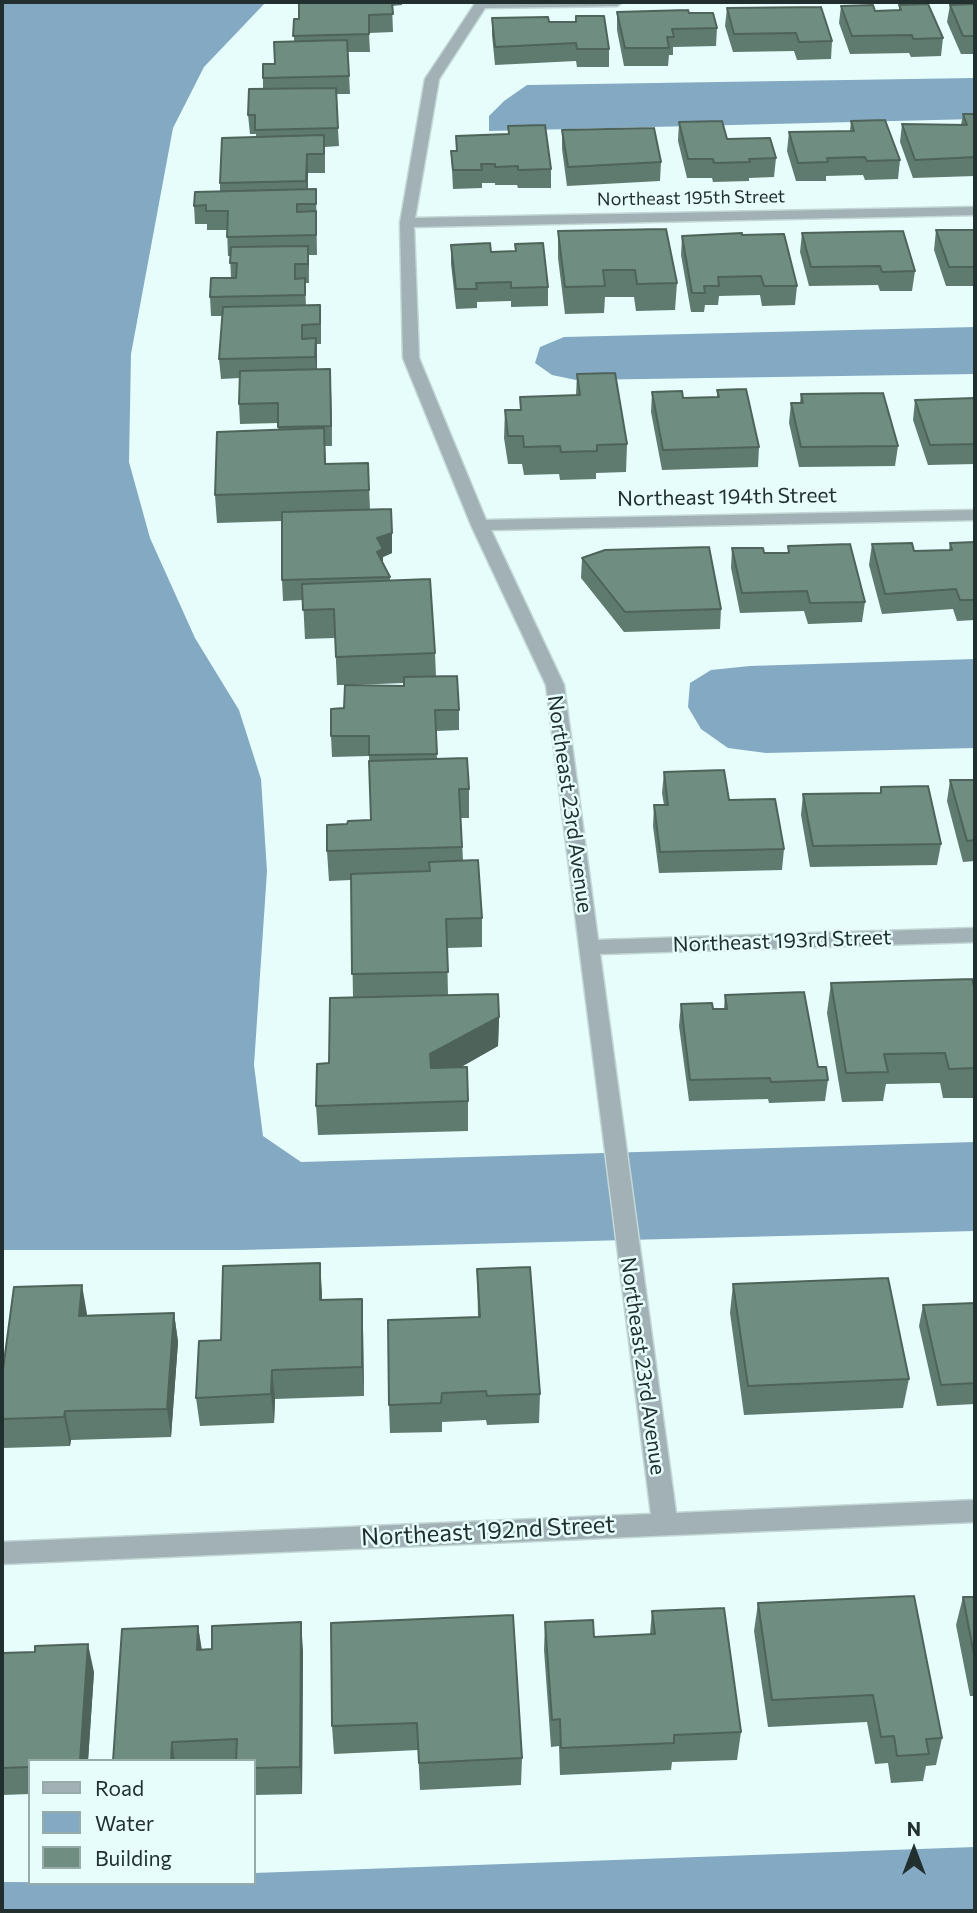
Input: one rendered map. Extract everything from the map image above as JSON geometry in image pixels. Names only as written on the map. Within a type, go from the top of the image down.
[{"type":"street","points":[[482,3],[617,2]]},
{"type":"street","name":"Northeast 23rd Avenue","points":[[482,3],[432,79],[407,223],[411,358],[480,525],[555,685],[665,1523]]},
{"type":"street","name":"Northeast 195th Street","points":[[407,223],[975,211]]},
{"type":"street","name":"Northeast 194th Street","points":[[480,525],[975,515]]},
{"type":"street","name":"Northeast 193rd Street","points":[[590,947],[975,935]]},
{"type":"street","name":"Northeast 192nd Street","points":[[2,1553],[975,1511]]},
{"type":"water","points":[[2,2],[266,2],[204,67],[173,128],[131,354],[129,462],[150,538],[195,638],[239,710],[261,779],[267,871],[254,1065],[263,1136],[301,1162],[975,1142],[975,1231],[241,1250],[2,1250]]},
{"type":"water","points":[[975,78],[975,119],[489,131],[489,116],[504,101],[527,85]]},
{"type":"water","points":[[975,327],[975,374],[576,380],[552,375],[535,363],[540,347],[564,337]]},
{"type":"water","points":[[975,659],[975,748],[766,753],[728,748],[701,729],[688,707],[690,683],[711,670],[750,666]]},
{"type":"water","points":[[975,1847],[975,1911],[2,1911],[2,1882],[28,1882],[28,1885],[256,1885],[256,1873]]},
{"type":"building","points":[[299,2],[392,2],[393,14],[369,15],[369,34],[293,36],[294,19],[299,19]]},
{"type":"building","points":[[928,4],[943,38],[913,39],[912,35],[852,36],[841,6],[873,5],[875,11],[901,10],[899,5]]},
{"type":"building","points":[[975,4],[975,36],[963,36],[950,5]]},
{"type":"building","points":[[821,7],[832,41],[799,42],[796,33],[734,34],[727,8]]},
{"type":"building","points":[[688,10],[689,13],[713,13],[717,28],[672,29],[674,37],[667,37],[669,48],[625,48],[617,12]]},
{"type":"building","points":[[576,16],[604,16],[609,49],[577,49],[576,43],[495,47],[492,18],[548,17],[549,22],[576,22]]},
{"type":"building","points":[[347,40],[349,76],[263,78],[263,64],[275,64],[274,42]]},
{"type":"building","points":[[336,88],[338,128],[255,130],[255,115],[248,115],[249,89]]},
{"type":"building","points":[[963,114],[975,114],[975,157],[915,160],[902,124],[967,125]]},
{"type":"building","points":[[885,120],[900,160],[827,158],[828,162],[798,163],[789,132],[854,131],[851,121]]},
{"type":"building","points":[[722,121],[727,139],[770,138],[776,158],[714,163],[713,159],[688,159],[679,122]]},
{"type":"building","points":[[545,125],[551,169],[518,170],[518,166],[495,167],[495,164],[481,164],[482,170],[453,170],[451,151],[457,151],[456,136],[509,134],[508,126]]},
{"type":"building","points":[[654,128],[661,162],[568,167],[562,130]]},
{"type":"building","points":[[324,135],[324,154],[307,154],[306,181],[220,183],[222,138]]},
{"type":"building","points":[[316,189],[316,204],[297,204],[297,212],[316,211],[316,235],[227,237],[228,211],[206,211],[206,205],[194,206],[195,192]]},
{"type":"building","points":[[666,229],[677,283],[637,284],[635,270],[603,270],[605,286],[565,287],[558,231]]},
{"type":"building","points":[[936,230],[975,230],[975,267],[949,267]]},
{"type":"building","points":[[903,231],[915,271],[882,272],[880,266],[811,267],[802,233]]},
{"type":"building","points":[[784,234],[797,286],[764,286],[761,276],[718,277],[719,286],[704,286],[705,293],[692,293],[682,236]]},
{"type":"building","points":[[490,243],[491,252],[516,251],[515,244],[543,243],[548,287],[511,288],[511,282],[476,283],[477,289],[456,289],[451,245]]},
{"type":"building","points":[[308,246],[308,264],[295,264],[295,279],[305,278],[305,295],[210,297],[211,278],[236,278],[237,263],[230,263],[231,247]]},
{"type":"building","points":[[320,305],[320,324],[302,325],[302,339],[316,338],[315,357],[219,359],[223,307]]},
{"type":"building","points":[[330,369],[331,426],[278,427],[278,403],[239,404],[240,371]]},
{"type":"building","points":[[615,373],[627,444],[597,445],[597,451],[561,452],[560,446],[524,447],[523,436],[508,436],[505,410],[521,410],[520,397],[580,395],[577,374]]},
{"type":"building","points":[[746,389],[759,447],[663,450],[652,392],[682,391],[683,398],[719,397],[717,390]]},
{"type":"building","points":[[883,393],[898,446],[801,447],[791,403],[803,403],[801,394]]},
{"type":"building","points":[[975,398],[975,444],[930,445],[915,400]]},
{"type":"building","points":[[324,428],[325,464],[368,463],[369,490],[215,495],[217,432]]},
{"type":"building","points":[[391,509],[392,533],[377,538],[383,549],[377,552],[390,577],[282,580],[282,512]]},
{"type":"building","points":[[975,542],[975,600],[960,600],[956,589],[885,594],[872,544],[912,543],[914,551],[952,550],[950,543]]},
{"type":"building","points":[[850,544],[865,602],[810,603],[807,591],[742,593],[732,548],[763,548],[764,553],[789,553],[788,546]]},
{"type":"building","points":[[709,547],[721,609],[625,612],[582,558],[605,550]]},
{"type":"building","points":[[430,579],[435,653],[336,657],[334,609],[303,610],[302,584]]},
{"type":"building","points":[[457,676],[459,710],[435,710],[437,754],[369,755],[369,736],[331,736],[331,709],[344,708],[345,685],[404,686],[404,677]]},
{"type":"building","points":[[467,758],[469,789],[459,789],[462,847],[327,851],[327,825],[371,820],[369,761]]},
{"type":"building","points":[[724,770],[729,800],[775,799],[784,849],[660,852],[654,805],[668,805],[664,772]]},
{"type":"building","points":[[950,780],[975,780],[975,840],[967,841]]},
{"type":"building","points":[[928,786],[941,844],[813,846],[803,794],[881,793],[881,787]]},
{"type":"building","points":[[478,860],[482,918],[446,919],[448,972],[352,974],[351,874],[430,871],[429,862]]},
{"type":"building","points":[[972,979],[975,990],[975,1068],[949,1069],[945,1053],[884,1054],[888,1072],[846,1073],[831,983]]},
{"type":"building","points":[[804,992],[818,1067],[826,1067],[828,1080],[690,1080],[681,1004],[712,1003],[713,1009],[727,1009],[725,995]]},
{"type":"building","points":[[498,994],[499,1017],[430,1054],[431,1068],[467,1067],[468,1101],[316,1106],[317,1064],[329,1063],[330,998]]},
{"type":"building","points":[[320,1263],[320,1300],[362,1299],[362,1367],[272,1370],[271,1394],[196,1398],[199,1341],[221,1340],[223,1266]]},
{"type":"building","points":[[530,1267],[540,1394],[487,1396],[486,1391],[442,1393],[441,1403],[389,1405],[388,1320],[480,1317],[477,1269]]},
{"type":"building","points":[[888,1278],[909,1379],[748,1386],[733,1284]]},
{"type":"building","points":[[82,1285],[79,1316],[174,1313],[167,1409],[65,1411],[64,1417],[2,1419],[2,1377],[14,1287]]},
{"type":"building","points":[[975,1303],[975,1383],[941,1385],[923,1305]]},
{"type":"building","points":[[914,1596],[942,1738],[926,1739],[929,1754],[897,1756],[894,1736],[881,1737],[873,1695],[772,1700],[758,1603]]},
{"type":"building","points":[[963,1597],[975,1597],[975,1660]]},
{"type":"building","points":[[724,1608],[741,1732],[674,1735],[674,1743],[561,1748],[560,1719],[552,1720],[545,1622],[593,1620],[594,1637],[655,1634],[652,1611]]},
{"type":"building","points":[[513,1615],[522,1758],[419,1763],[417,1723],[332,1726],[331,1623]]},
{"type":"building","points":[[301,1622],[300,1767],[256,1768],[256,1759],[236,1759],[237,1739],[172,1742],[171,1759],[113,1759],[122,1629],[198,1626],[197,1650],[212,1649],[212,1626]]},
{"type":"building","points":[[88,1644],[80,1759],[28,1759],[28,1767],[2,1768],[2,1653],[35,1652],[35,1646]]}]
